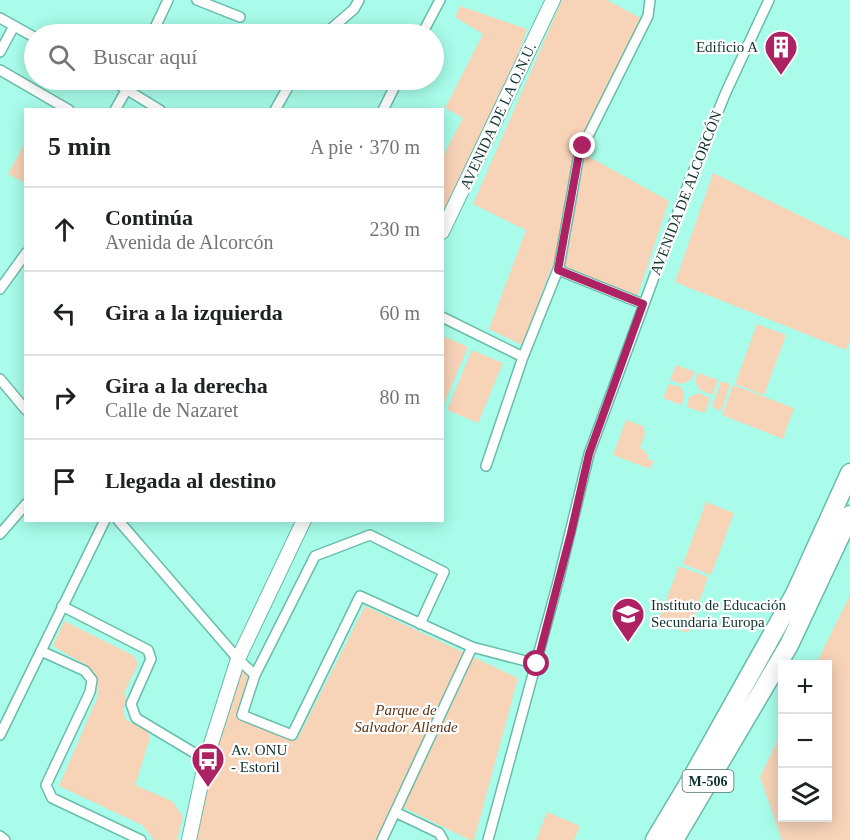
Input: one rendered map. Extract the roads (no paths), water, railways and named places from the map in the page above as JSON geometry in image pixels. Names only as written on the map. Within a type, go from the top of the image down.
[{"type":"highway","name":"M-506","points":[[655,840],[795,594],[850,473]]},
{"type":"highway","name":"M-506","points":[[674,840],[789,645],[850,514]]},
{"type":"street","points":[[157,24],[168,0]]},
{"type":"street","points":[[197,0],[240,17]]},
{"type":"street","points":[[337,24],[354,9],[359,0]]},
{"type":"street","points":[[427,24],[440,0]]},
{"type":"street","name":"AVENIDA DE LA O.N.U.","points":[[444,228],[553,0]]},
{"type":"street","points":[[486,466],[523,357],[558,270],[579,154],[648,16],[648,0]]},
{"type":"street","name":"AVENIDA DE ALCORCÓN","points":[[488,840],[537,664],[589,454],[689,182],[726,92],[770,0]]},
{"type":"street","points":[[0,18],[24,32]]},
{"type":"street","points":[[0,52],[14,26]]},
{"type":"street","points":[[0,70],[24,84]]},
{"type":"street","points":[[34,90],[66,108]]},
{"type":"street","points":[[116,108],[127,90]]},
{"type":"street","points":[[137,90],[158,108]]},
{"type":"street","points":[[276,108],[286,90]]},
{"type":"street","points":[[384,108],[393,90]]},
{"type":"street","points":[[0,289],[24,256]]},
{"type":"street","points":[[558,270],[643,304]]},
{"type":"street","points":[[444,318],[523,357]]},
{"type":"street","points":[[0,379],[24,408]]},
{"type":"street","points":[[0,534],[24,506]]},
{"type":"street","points":[[0,735],[104,522]]},
{"type":"street","points":[[120,522],[238,659],[255,675]]},
{"type":"street","points":[[189,840],[206,760],[238,659],[303,522]]},
{"type":"street","points":[[420,624],[444,572],[370,535],[315,556],[255,675],[242,714],[292,735],[360,596],[420,624],[472,647],[537,664]]},
{"type":"street","points":[[62,606],[148,650],[151,659],[131,705],[136,718],[206,760]]},
{"type":"street","points":[[382,840],[472,647]]},
{"type":"street","points":[[41,651],[85,671],[92,680],[90,692],[46,785],[52,798],[141,840]]},
{"type":"street","points":[[396,812],[439,832],[443,840]]},
{"type":"street","points":[[0,836],[5,840]]},
{"type":"place","name":"Edificio A","points":[[781,76]]},
{"type":"place","name":"Instituto de Educación Secundaria Europa","points":[[628,643]]},
{"type":"place","name":"Av. ONU - Estoril","points":[[208,788]]},
{"type":"park label","name":"Parque de Salvador Allende","points":[[406,718]]}]
